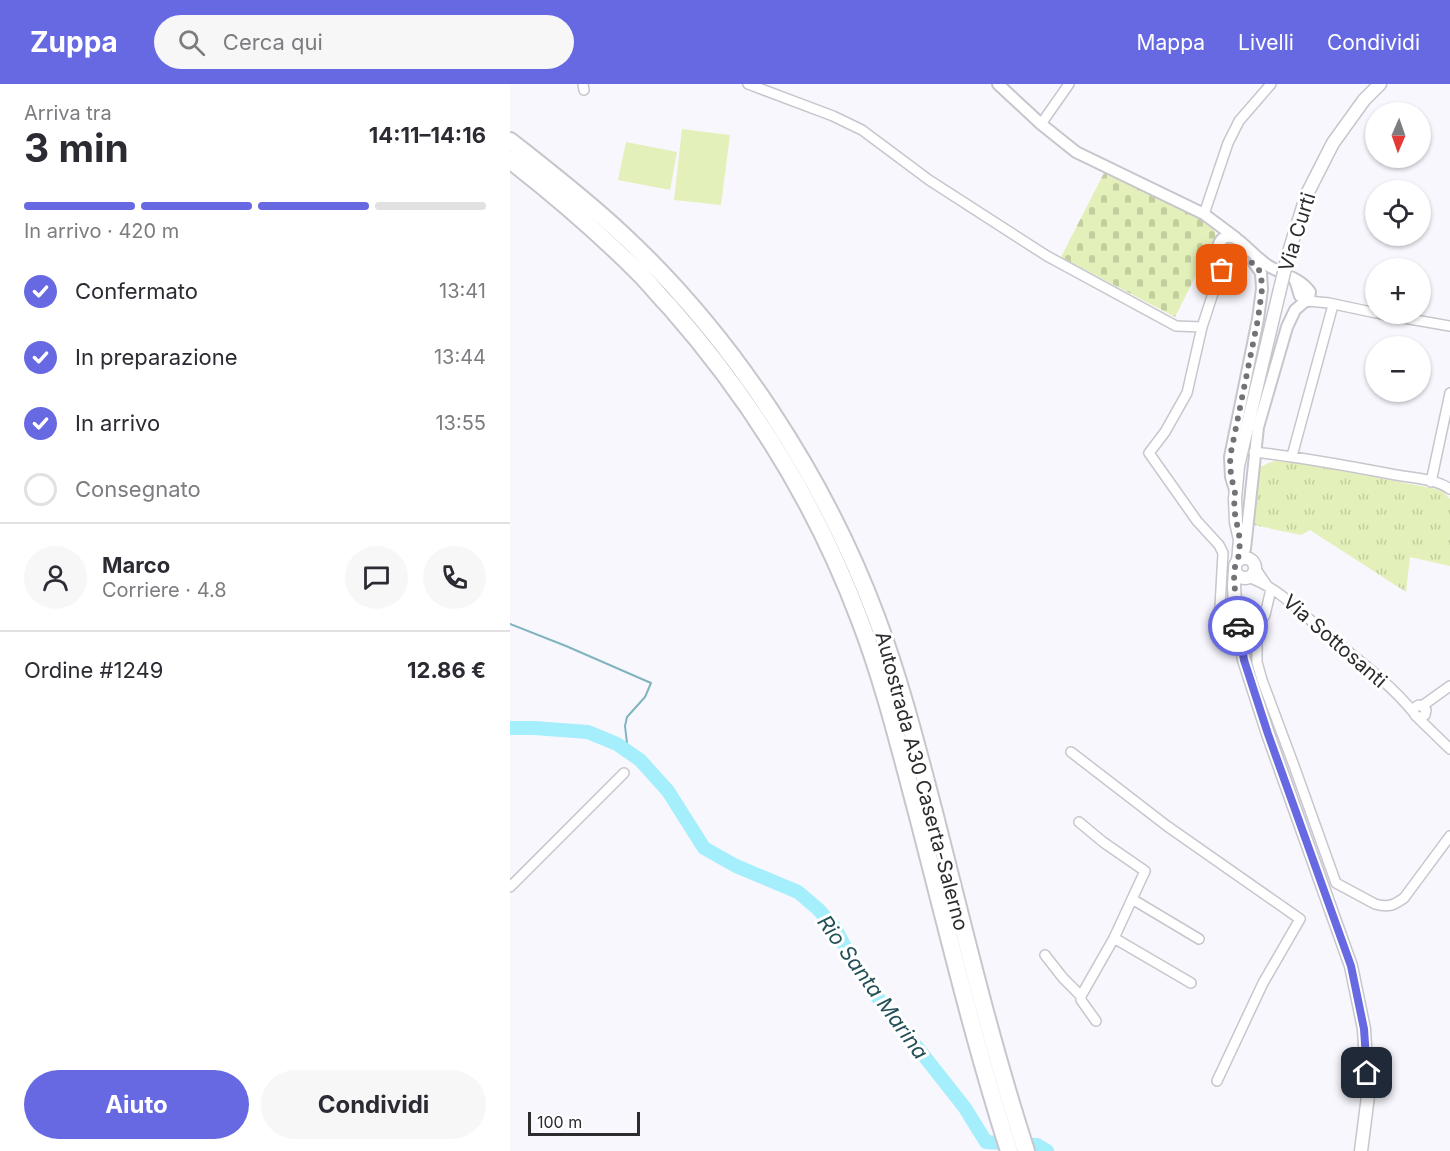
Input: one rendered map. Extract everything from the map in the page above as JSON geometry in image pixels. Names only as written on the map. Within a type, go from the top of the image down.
[{"type":"highway","name":"Autostrada A30 Caserta-Salerno","points":[[510,141],[622,234],[658,269],[707,324],[757,391],[802,462],[837,527],[877,617],[900,687],[1010,1151]]},
{"type":"highway","name":"Autostrada A30 Caserta-Salerno","points":[[510,160],[604,240],[641,275],[721,369],[757,419],[790,472],[844,580],[860,620],[884,691],[987,1049],[1026,1151]]},
{"type":"main road","name":"Via Curti","points":[[1362,1151],[1368,1096],[1364,1029],[1351,966],[1244,660],[1234,579],[1236,565],[1247,562],[1234,509],[1243,445],[1289,252],[1307,194],[1333,143],[1364,100],[1380,84]]},
{"type":"main road","points":[[1245,558],[1247,562],[1240,576],[1236,565],[1245,558]]},
{"type":"main road","points":[[1235,592],[1247,562]]},
{"type":"street","points":[[748,84],[833,116],[862,130],[929,180],[1047,256],[1176,326],[1202,327]]},
{"type":"street","points":[[998,84],[1041,124],[1076,152],[1204,214],[1268,265],[1295,280],[1300,296],[1308,295],[1331,304],[1365,311]]},
{"type":"street","points":[[1041,124],[1069,84]]},
{"type":"street","points":[[1204,214],[1228,142],[1239,121],[1271,84]]},
{"type":"street","points":[[1219,225],[1221,232],[1218,249],[1219,275],[1202,327],[1187,393],[1165,432],[1149,453],[1197,521],[1219,545],[1223,553],[1220,607],[1229,607]]},
{"type":"street","points":[[1219,275],[1243,253],[1239,242],[1229,237],[1220,242]]},
{"type":"street","points":[[1219,255],[1223,261],[1268,265]]},
{"type":"street","points":[[1235,491],[1231,477],[1230,457],[1262,289],[1261,273],[1254,263]]},
{"type":"street","name":"Via Curti","points":[[1247,562],[1254,452],[1258,427],[1282,340],[1295,310],[1308,295]]},
{"type":"street","points":[[1292,456],[1331,304]]},
{"type":"street","points":[[1431,323],[1450,326]]},
{"type":"street","points":[[1431,482],[1450,393]]},
{"type":"street","points":[[1254,452],[1292,456],[1431,482],[1450,489]]},
{"type":"street","name":"Via Sottosanti","points":[[1247,562],[1268,586],[1289,600],[1403,700],[1420,711],[1429,729],[1450,749]]},
{"type":"street","points":[[1257,621],[1262,620],[1265,615],[1268,586]]},
{"type":"street","points":[[1242,607],[1249,609],[1253,619],[1257,621]]},
{"type":"street","points":[[1257,621],[1257,662],[1262,680],[1336,883],[1376,904],[1394,905],[1404,898],[1450,836]]},
{"type":"street","points":[[1420,711],[1450,686]]},
{"type":"street","points":[[1071,752],[1167,826],[1300,919],[1263,983],[1217,1081]]},
{"type":"street","points":[[510,887],[624,773]]},
{"type":"street","points":[[1079,822],[1145,871],[1114,938],[1081,996]]},
{"type":"street","points":[[1132,899],[1199,939]]},
{"type":"street","points":[[1114,938],[1191,983]]},
{"type":"street","points":[[1046,955],[1063,978],[1081,996],[1081,1000],[1096,1022]]},
{"type":"green space","points":[[682,129],[730,135],[721,205],[674,200]]},
{"type":"green space","points":[[626,142],[677,152],[670,190],[618,180]]},
{"type":"green space","points":[[1104,173],[1212,225],[1216,236],[1175,317],[1061,257]]},
{"type":"green space","points":[[1279,459],[1442,490],[1450,499],[1450,566],[1410,557],[1406,592],[1310,530],[1301,535],[1254,525],[1257,468]]},
{"type":"waterway","points":[[510,624],[651,683],[645,697],[627,717],[625,726],[628,752]]},
{"type":"waterway","name":"Rio Santa Marina","points":[[510,728],[588,732],[617,744],[640,760],[668,791],[704,848],[736,866],[798,892],[818,909],[835,928],[850,956],[889,1014],[965,1108],[986,1142],[1037,1145],[1047,1151]]},
{"type":"way so far","points":[[1222,270],[1230,263],[1237,261],[1254,263],[1261,273],[1262,280],[1258,319],[1230,457],[1231,477],[1235,491],[1234,509],[1240,540],[1234,579],[1238,626]]},
{"type":"route","points":[[1238,626],[1244,660],[1268,734],[1351,966],[1364,1029],[1367,1073]]}]
